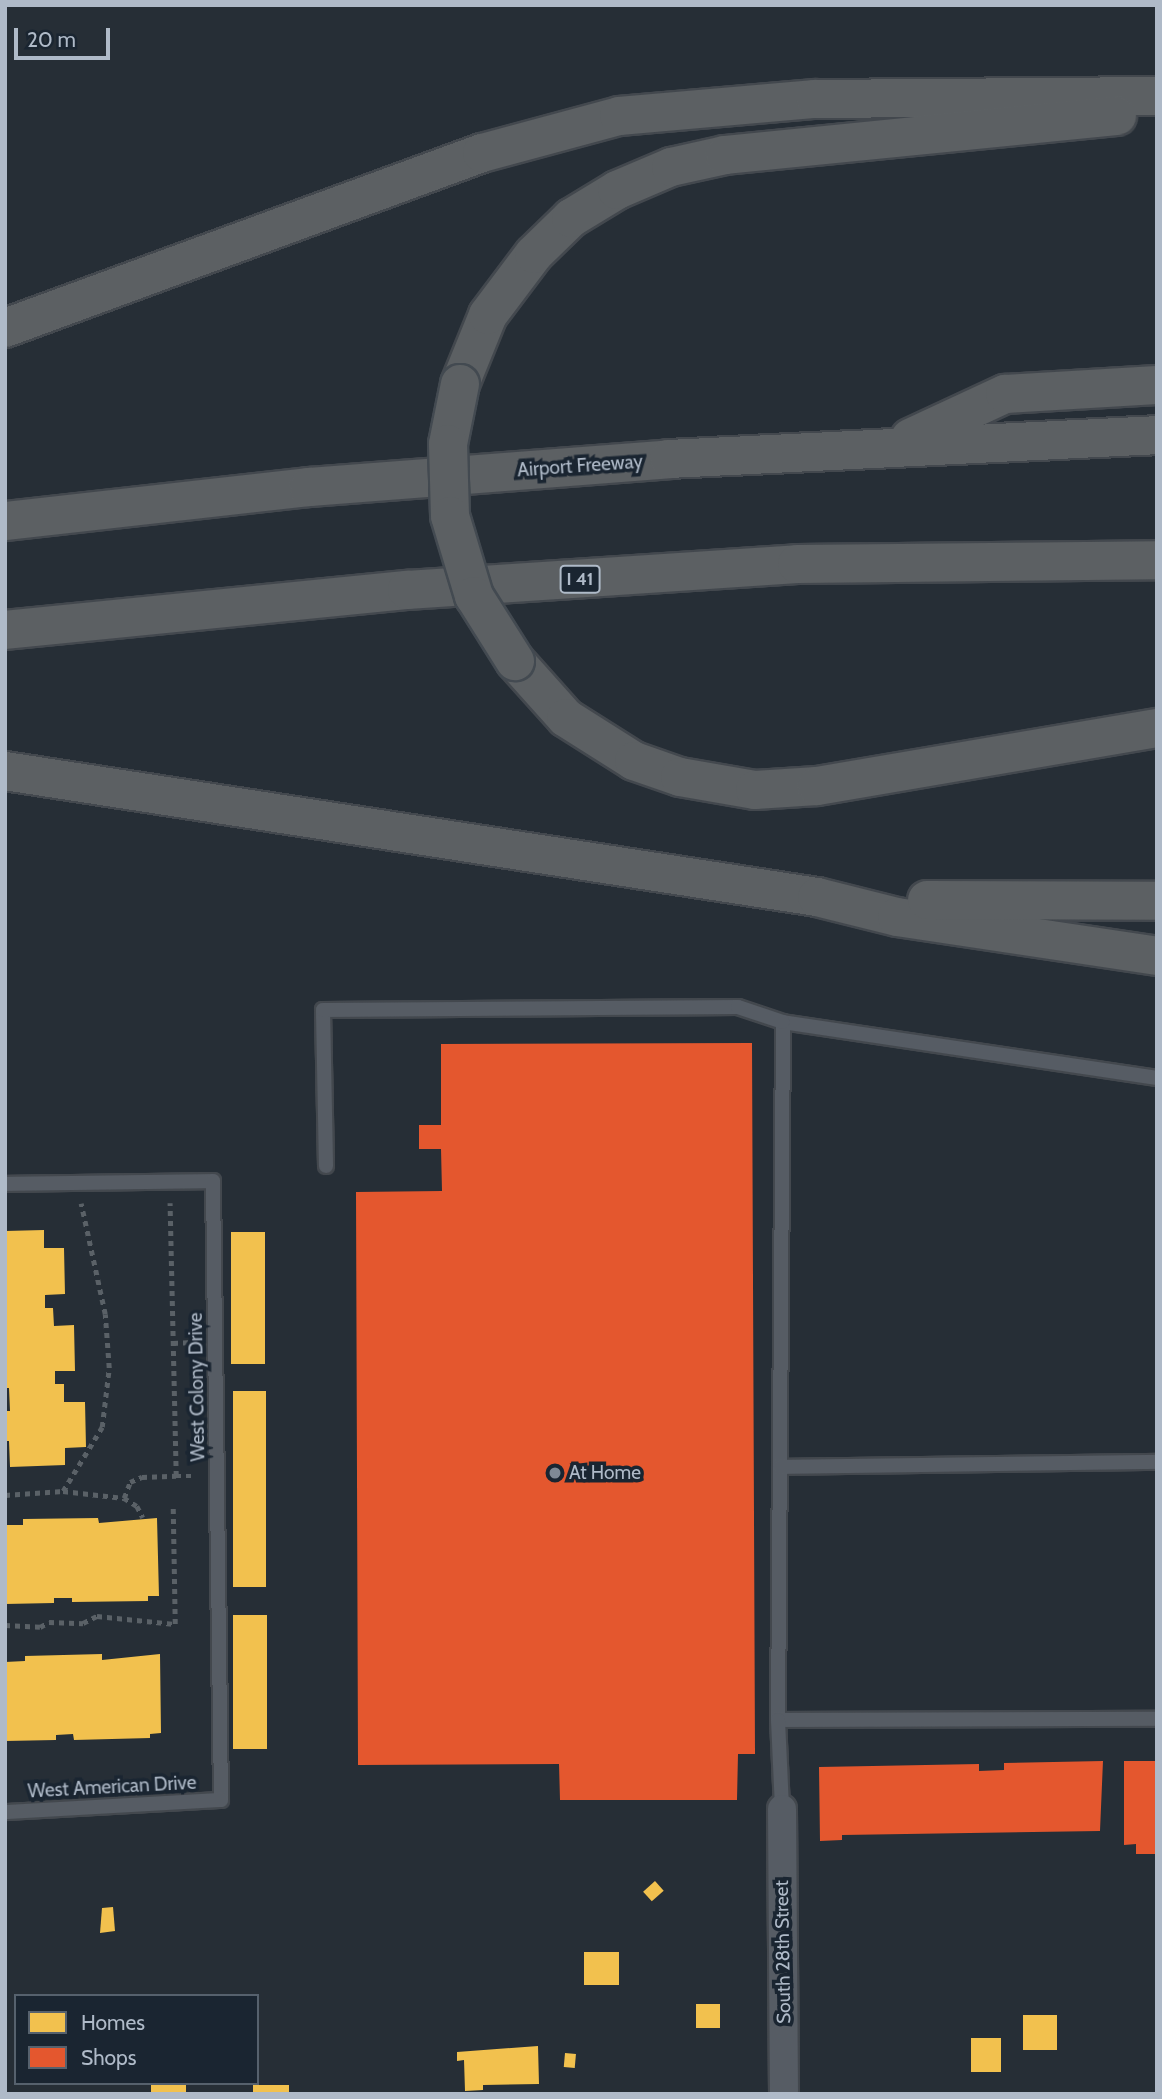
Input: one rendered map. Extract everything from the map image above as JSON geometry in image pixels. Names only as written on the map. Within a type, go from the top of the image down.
[{"type":"highway","points":[[5,328],[482,153],[619,116],[815,99],[1157,96]]},
{"type":"highway","points":[[1157,109],[726,155],[671,167],[617,190],[571,218],[534,254],[488,315],[460,384],[448,444],[447,488],[452,528],[485,620],[531,684],[566,718],[634,761],[680,777],[755,790],[817,786],[1157,728]]},
{"type":"highway","points":[[895,445],[1005,394],[1157,385]]},
{"type":"highway","name":"Airport Freeway","points":[[5,521],[309,487],[895,445],[1157,435]]},
{"type":"highway","name":"I 41","points":[[5,630],[407,590],[797,564],[1157,560]]},
{"type":"highway","points":[[5,771],[817,897],[897,917],[1157,956]]},
{"type":"highway","points":[[817,897],[1157,901]]},
{"type":"street","name":"South 28th Street","points":[[782,1809],[784,2094]]},
{"type":"lane","points":[[326,1167],[323,1010],[738,1007],[783,1022],[1157,1078]]},
{"type":"lane","points":[[782,1809],[778,1720],[783,1022]]},
{"type":"lane","name":"West Colony Drive","points":[[5,1184],[214,1181],[221,1800]]},
{"type":"lane","points":[[780,1467],[1157,1462]]},
{"type":"lane","points":[[778,1720],[1157,1719]]},
{"type":"lane","name":"West American Drive","points":[[5,1812],[221,1800]]},
{"type":"path","points":[[124,1498],[131,1482],[142,1477],[176,1476],[169,1182]]},
{"type":"path","points":[[63,1491],[102,1427],[109,1367],[105,1314],[79,1183]]},
{"type":"path","points":[[5,1495],[63,1491],[124,1498],[137,1506],[143,1518]]},
{"type":"path","points":[[5,1625],[40,1627],[49,1622],[83,1623],[97,1616],[176,1624],[173,1508]]},
{"type":"building: Homes","points":[[44,1230],[44,1248],[64,1248],[65,1294],[45,1295],[45,1308],[53,1308],[54,1326],[74,1325],[75,1371],[55,1371],[55,1384],[64,1384],[64,1402],[85,1402],[86,1447],[65,1448],[65,1465],[10,1467],[9,1441],[5,1441],[5,1411],[10,1411],[9,1388],[5,1388],[5,1231]]},
{"type":"building: Homes","points":[[231,1232],[265,1232],[265,1364],[231,1364]]},
{"type":"building: Homes","points":[[233,1391],[266,1391],[266,1587],[233,1587]]},
{"type":"building: Homes","points":[[98,1518],[99,1523],[157,1518],[159,1596],[148,1596],[148,1601],[72,1602],[72,1598],[54,1598],[54,1603],[5,1604],[5,1525],[23,1525],[23,1519]]},
{"type":"building: Homes","points":[[233,1615],[267,1615],[267,1749],[233,1749]]},
{"type":"building: Homes","points":[[102,1654],[102,1660],[160,1654],[161,1733],[150,1734],[150,1738],[74,1740],[73,1734],[56,1735],[56,1740],[5,1741],[5,1662],[25,1661],[25,1656]]},
{"type":"building: Homes","points":[[655,1881],[664,1891],[652,1901],[643,1892]]},
{"type":"building: Homes","points":[[113,1907],[115,1931],[100,1933],[102,1908]]},
{"type":"building: Homes","points":[[584,1952],[619,1952],[619,1985],[584,1985]]},
{"type":"building: Homes","points":[[696,2004],[720,2004],[720,2028],[696,2028]]},
{"type":"building: Homes","points":[[1023,2015],[1057,2015],[1057,2050],[1023,2050]]},
{"type":"building: Homes","points":[[971,2038],[1001,2038],[1001,2072],[971,2072]]},
{"type":"building: Homes","points":[[538,2046],[539,2084],[483,2085],[483,2090],[465,2091],[464,2060],[457,2061],[457,2052]]},
{"type":"building: Homes","points":[[565,2053],[576,2054],[575,2068],[564,2067]]},
{"type":"building: Homes","points":[[151,2085],[186,2085],[186,2094],[151,2094]]},
{"type":"building: Homes","points":[[253,2085],[289,2085],[289,2094],[253,2094]]},
{"type":"building: Shops","name":"At Home","points":[[752,1043],[755,1754],[738,1754],[737,1800],[560,1800],[559,1764],[358,1765],[356,1192],[442,1191],[441,1149],[419,1149],[419,1125],[441,1125],[441,1044]]},
{"type":"building: Shops","points":[[1103,1761],[1100,1831],[842,1835],[842,1840],[820,1841],[819,1767],[979,1764],[979,1771],[1004,1770],[1004,1763]]},
{"type":"building: Shops","points":[[1124,1761],[1157,1761],[1157,1854],[1136,1854],[1136,1844],[1124,1845]]},
{"type":"place","name":"At Home","points":[[555,1473]]}]
